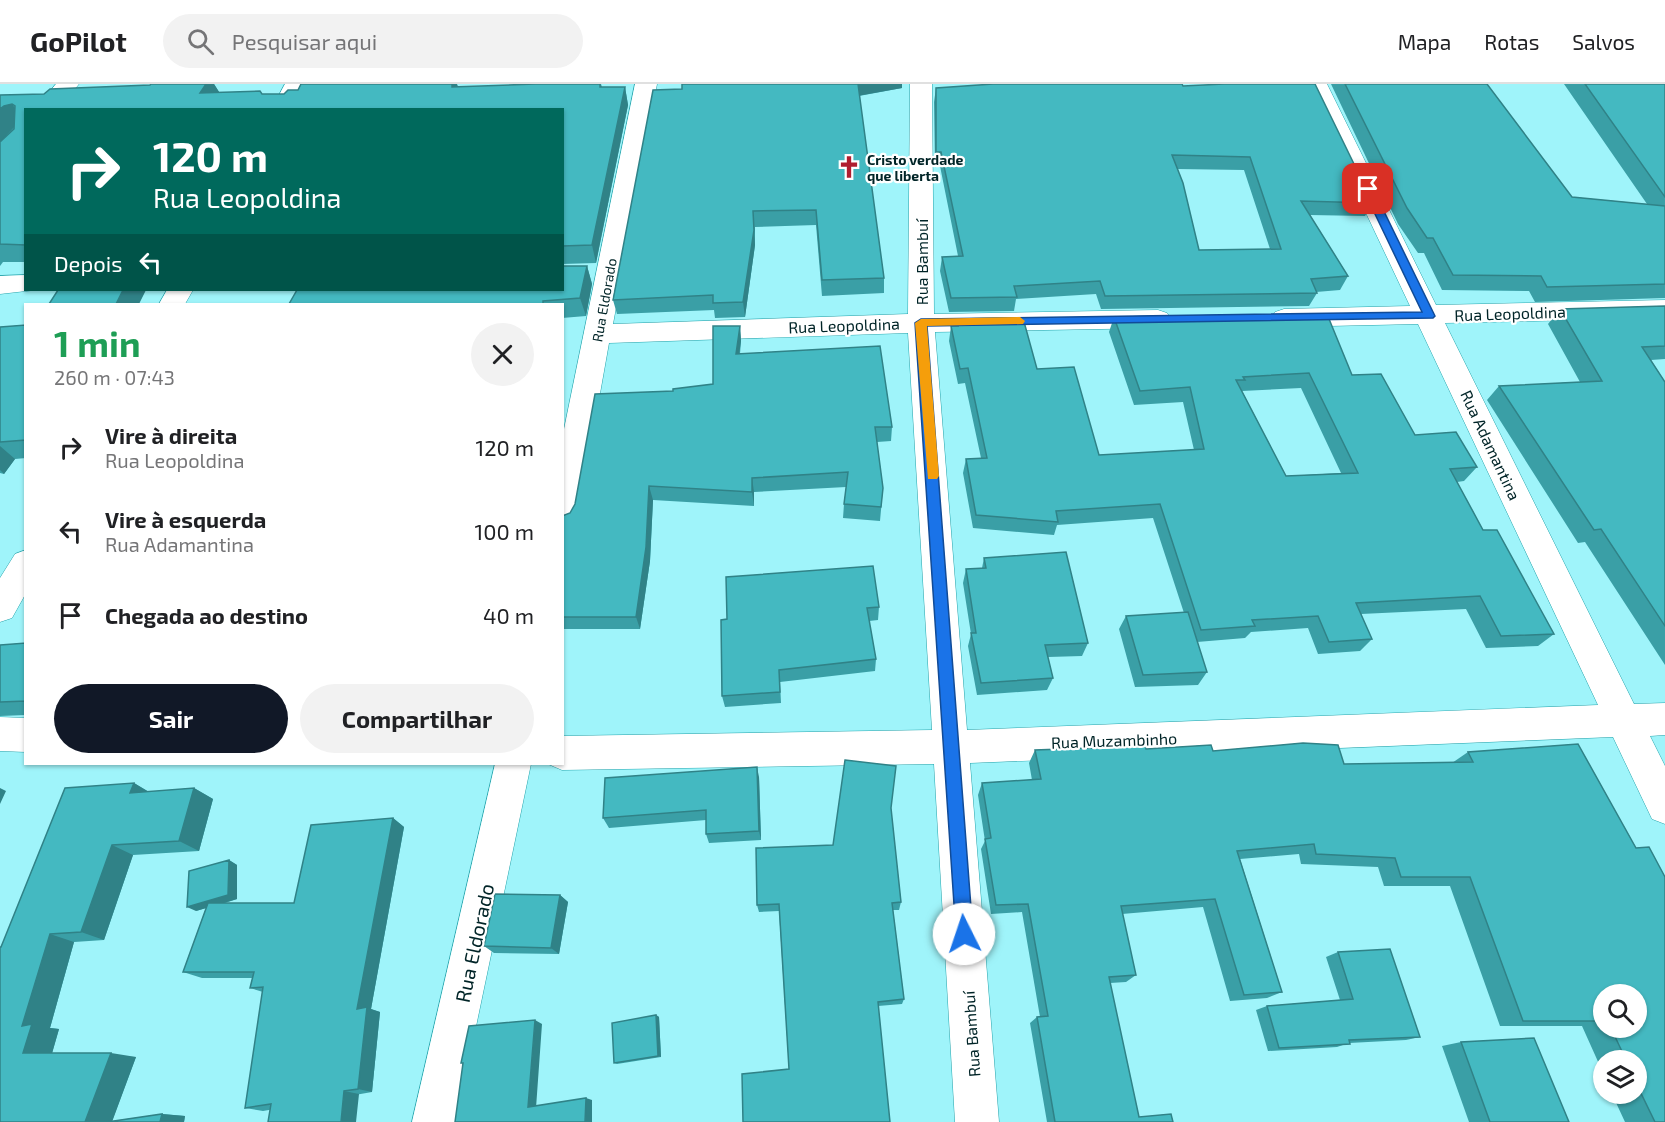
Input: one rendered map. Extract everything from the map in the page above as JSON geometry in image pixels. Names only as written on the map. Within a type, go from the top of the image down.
[{"type":"street","points":[[47,108],[68,84]]},
{"type":"street","points":[[283,108],[296,84]]},
{"type":"street","name":"Rua Eldorado","points":[[564,506],[598,334],[597,273],[646,84]]},
{"type":"street","name":"Rua Bambuí","points":[[921,84],[921,323],[977,1122]]},
{"type":"street","name":"Rua Adamantina","points":[[1316,84],[1665,806]]},
{"type":"street","points":[[0,285],[24,284]]},
{"type":"street","name":"Rua Leopoldina","points":[[1264,318],[1665,309]]},
{"type":"street","name":"Rua Leopoldina","points":[[598,334],[921,323],[1181,319]]},
{"type":"street","points":[[0,608],[24,566]]},
{"type":"street","name":"Rua Muzambinho","points":[[564,753],[952,747],[1665,719]]},
{"type":"street","points":[[0,734],[24,735]]},
{"type":"street","name":"Rua Eldorado","points":[[434,1122],[513,765]]},
{"type":"building","points":[[206,84],[200,93],[260,91],[262,94],[284,94],[288,90],[298,90],[301,84],[452,84],[452,87],[600,84],[600,87],[625,87],[592,245],[564,246],[564,108],[24,108],[24,245],[0,244],[0,142],[14,129],[15,106],[12,104],[0,109],[0,95],[44,94],[50,89]]},
{"type":"building","points":[[682,84],[858,84],[884,278],[822,280],[816,210],[753,211],[754,230],[743,302],[713,303],[713,295],[613,300],[653,90],[682,89]]},
{"type":"building","points":[[993,84],[1182,84],[1183,86],[1315,84],[1373,203],[1301,201],[1348,276],[1311,279],[1317,293],[1105,296],[1100,281],[1014,286],[1017,297],[951,298],[942,257],[963,256],[941,152],[936,152],[936,88]],"holes":[[[1172,155],[1250,157],[1281,249],[1199,250],[1183,183]]]},
{"type":"building","points":[[1345,84],[1487,84],[1572,197],[1665,206],[1665,284],[1547,287],[1541,276],[1453,275],[1433,238],[1427,238],[1407,208]]},
{"type":"building","points":[[1585,84],[1665,84],[1665,197]]},
{"type":"building","points":[[564,266],[587,266],[580,298],[543,301],[543,303],[290,303],[296,291],[564,291]]},
{"type":"building","points":[[57,291],[122,291],[116,303],[50,303]]},
{"type":"building","points":[[1665,306],[1665,346],[1642,347],[1665,382],[1665,626],[1601,529],[1594,530],[1499,386],[1602,381],[1560,309]]},
{"type":"building","points":[[1327,314],[1352,375],[1381,374],[1415,435],[1456,432],[1477,467],[1450,469],[1483,530],[1497,530],[1554,634],[1501,636],[1480,596],[1356,603],[1372,639],[1329,642],[1318,616],[1252,620],[1255,626],[1201,630],[1160,504],[1056,511],[1058,522],[976,515],[966,459],[987,458],[968,368],[960,369],[951,326],[958,326],[956,319],[1023,318],[1037,369],[1074,367],[1099,455],[1204,449],[1190,387],[1140,391],[1114,317]],"holes":[[[1309,373],[1358,473],[1286,476],[1236,380],[1245,380],[1243,377]]]},
{"type":"building","points":[[24,325],[24,440],[0,442],[0,327]]},
{"type":"building","points":[[713,326],[740,326],[736,354],[880,346],[892,427],[875,427],[883,488],[881,507],[844,504],[848,472],[752,478],[752,492],[649,486],[646,547],[636,617],[564,617],[564,515],[570,513],[575,504],[595,394],[673,391],[673,389],[713,384]]},
{"type":"building","points":[[1066,552],[1088,643],[1045,645],[1053,678],[981,683],[971,633],[976,633],[966,569],[986,568],[984,558]]},
{"type":"building","points":[[873,566],[879,607],[867,608],[876,659],[779,670],[780,692],[722,696],[721,620],[727,619],[726,577]]},
{"type":"building","points":[[1188,612],[1207,672],[1143,675],[1126,616]]},
{"type":"building","points":[[24,643],[24,701],[0,702],[0,645]]},
{"type":"building","points":[[1303,743],[1338,745],[1344,764],[1473,762],[1468,752],[1578,744],[1636,848],[1649,847],[1665,877],[1665,1122],[1655,1122],[1646,1104],[1647,1050],[1621,1050],[1616,1038],[1647,1038],[1647,984],[1593,984],[1593,1021],[1523,1021],[1470,877],[1401,877],[1395,858],[1316,854],[1314,844],[1237,851],[1282,992],[1244,995],[1215,899],[1121,906],[1136,975],[1109,977],[1139,1117],[1171,1114],[1173,1122],[1055,1122],[1037,1017],[1048,1016],[1028,904],[996,905],[985,839],[991,838],[982,783],[1041,779],[1035,750],[1145,746],[1146,749],[1211,745],[1213,751]]},
{"type":"building","points":[[845,760],[896,766],[891,808],[901,902],[892,903],[904,999],[878,1002],[890,1122],[743,1122],[742,1074],[789,1069],[779,904],[757,905],[756,848],[833,845]]},
{"type":"building","points":[[757,767],[759,831],[706,834],[706,810],[603,818],[605,778]]},
{"type":"building","points":[[134,783],[130,793],[194,788],[179,841],[112,845],[81,932],[50,934],[22,1026],[32,1024],[23,1053],[111,1053],[85,1122],[0,1122],[0,947],[65,788]]},
{"type":"building","points":[[393,818],[357,1009],[367,1007],[358,1089],[344,1091],[341,1122],[268,1122],[271,1104],[245,1108],[263,987],[250,988],[254,972],[183,972],[208,903],[294,903],[311,825]]},
{"type":"building","points":[[229,860],[228,895],[187,907],[189,871]]},
{"type":"building","points":[[495,894],[560,895],[551,948],[484,946]]},
{"type":"building","points":[[1390,949],[1420,1037],[1349,1040],[1350,1044],[1279,1048],[1267,1006],[1353,999],[1338,952]]},
{"type":"building","points":[[656,1015],[658,1056],[614,1063],[612,1023]]},
{"type":"building","points":[[535,1020],[528,1107],[586,1098],[585,1122],[455,1122],[463,1063],[461,1063],[469,1026]]},
{"type":"building","points":[[1534,1038],[1569,1122],[1490,1122],[1461,1042]]},
{"type":"building","points":[[162,1114],[160,1122],[107,1122]]},
{"type":"slow traffic","points":[[932,476],[921,323],[1020,321]]},
{"type":"place","name":"Cristo verdade que liberta","points":[[849,167]]},
{"type":"route","points":[[964,934],[951,723],[921,323],[1429,316],[1368,189]]}]
